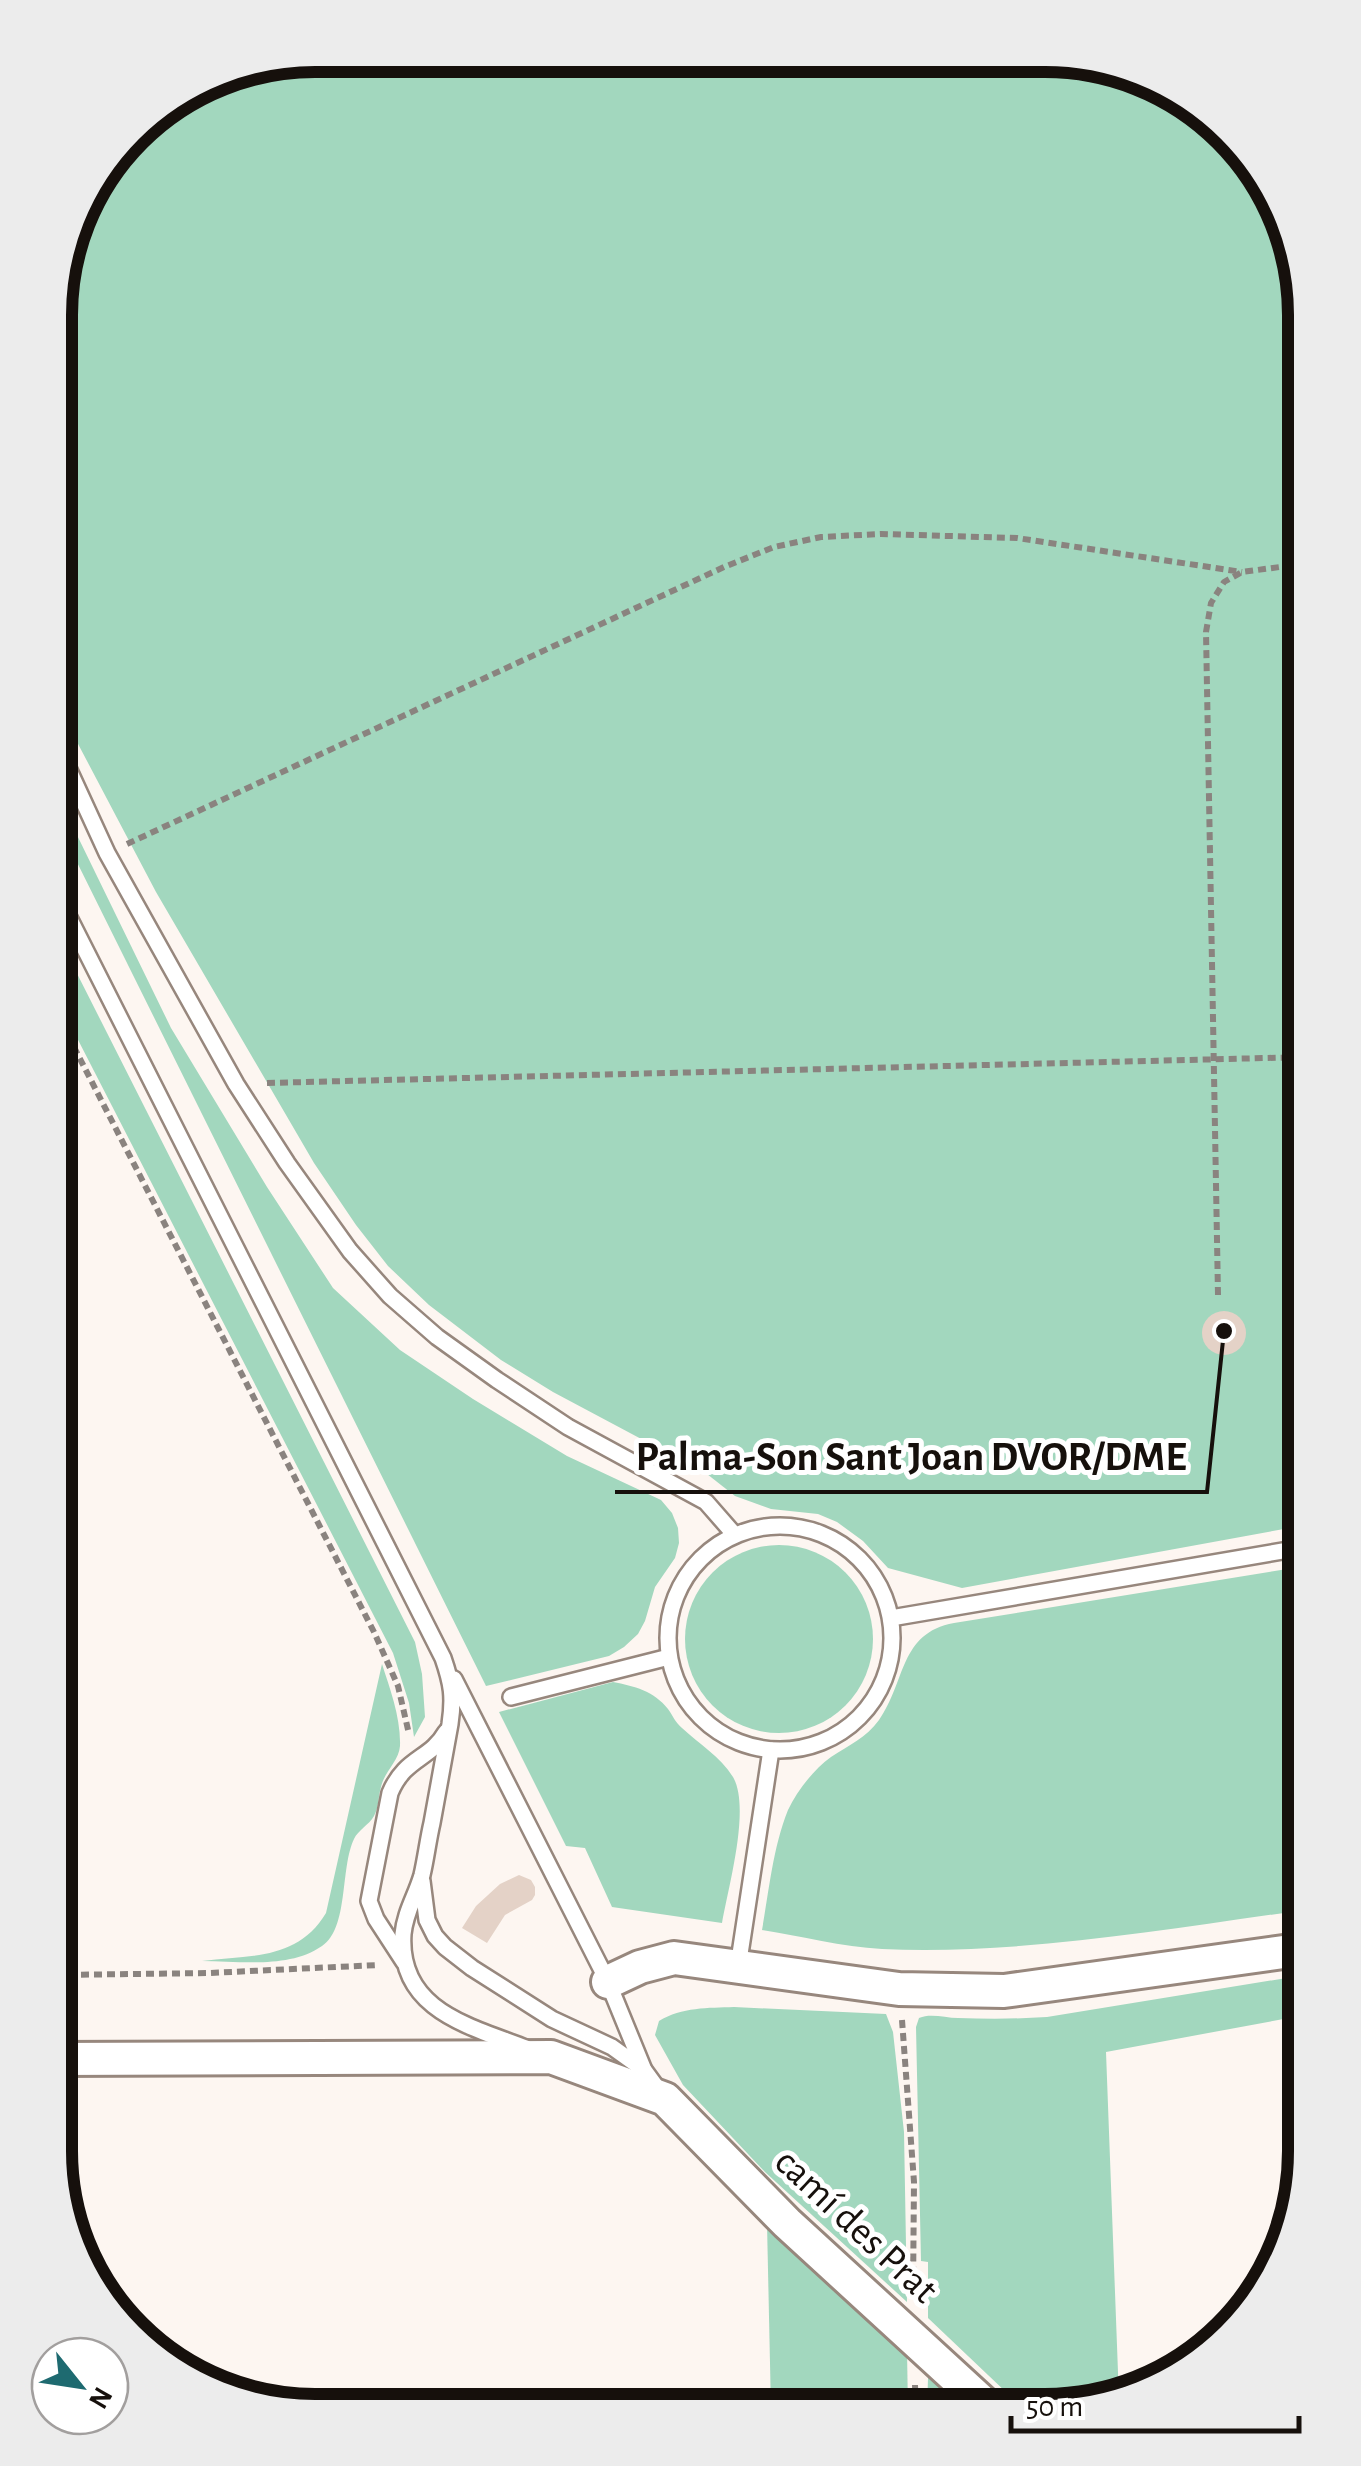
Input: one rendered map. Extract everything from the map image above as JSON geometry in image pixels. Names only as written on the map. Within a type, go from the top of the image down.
[{"type":"street","points":[[608,1982],[640,1967],[674,1958],[899,1989],[1004,1991],[1288,1951]]},
{"type":"street","points":[[73,2059],[551,2057],[664,2099]]},
{"type":"street","name":"camí des Prat","points":[[664,2099],[787,2223],[974,2394]]},
{"type":"lane","points":[[73,779],[107,853],[236,1084],[350,1251],[390,1296],[437,1337],[568,1427],[706,1502],[734,1534]]},
{"type":"lane","points":[[73,926],[608,1982],[644,2070],[664,2099]]},
{"type":"lane","points":[[769,1525],[806,1527],[839,1540],[867,1564],[885,1594],[891,1618],[894,1630],[890,1666],[875,1699],[849,1728],[815,1746],[770,1750],[739,1743],[706,1723],[682,1694],[669,1658],[668,1619],[682,1582],[704,1554],[734,1534],[769,1525]]},
{"type":"lane","points":[[891,1618],[1288,1550]]},
{"type":"lane","points":[[404,1962],[408,1908],[422,1877],[450,1724],[453,1691],[444,1658]]},
{"type":"lane","points":[[511,1697],[669,1658]]},
{"type":"lane","points":[[450,1724],[438,1746],[415,1760],[396,1780],[390,1793],[369,1892],[371,1910],[430,2004],[443,2014],[551,2057]]},
{"type":"lane","points":[[738,1967],[770,1750]]},
{"type":"lane","points":[[422,1877],[427,1920],[434,1936],[445,1947],[552,2019],[612,2047],[644,2070]]},
{"type":"path","points":[[107,853],[774,547],[821,536],[1017,538],[1242,572],[1288,564]]},
{"type":"path","points":[[1218,1295],[1206,632],[1210,604],[1224,582],[1242,572]]},
{"type":"path","points":[[73,1045],[374,1632],[398,1686],[415,1760]]},
{"type":"path","points":[[236,1084],[1288,1057]]},
{"type":"path","points":[[73,1974],[209,1973],[404,1962]]},
{"type":"path","points":[[899,1989],[914,2182],[915,2394]]},
{"type":"green space","points":[[316,72],[1061,73],[1123,85],[1180,113],[1228,155],[1248,181],[1276,238],[1288,300],[1288,1528],[962,1588],[888,1568],[863,1541],[818,1514],[771,1509],[735,1496],[707,1474],[501,1360],[429,1305],[388,1266],[314,1163],[156,892],[73,734],[73,316],[81,253],[105,194],[155,133],[194,105],[238,85]]},
{"type":"green space","points":[[73,827],[171,1028],[333,1288],[400,1350],[473,1399],[567,1456],[661,1500],[672,1513],[679,1543],[675,1558],[655,1587],[638,1634],[609,1656],[486,1686],[73,854]]},
{"type":"green space","points":[[73,966],[415,1642],[425,1717],[414,1737],[409,1703],[393,1653],[73,1030]]},
{"type":"green space","points":[[779,1545],[815,1552],[846,1572],[866,1603],[873,1639],[866,1675],[846,1706],[815,1726],[779,1733],[743,1726],[712,1706],[692,1675],[685,1639],[692,1603],[712,1572],[743,1552]]},
{"type":"green space","points":[[1288,1569],[1288,1912],[1094,1939],[935,1950],[867,1948],[762,1930],[775,1854],[792,1803],[818,1768],[879,1720],[913,1648],[936,1628]]},
{"type":"green space","points":[[382,1664],[397,1714],[399,1751],[383,1782],[374,1816],[354,1839],[340,1912],[331,1937],[309,1953],[280,1961],[202,1961],[255,1956],[287,1947],[315,1928],[326,1913]]},
{"type":"green space","points":[[613,1682],[656,1698],[733,1777],[740,1808],[739,1828],[722,1923],[612,1907],[585,1848],[566,1846],[499,1712]]},
{"type":"green space","points":[[1288,1978],[1288,2018],[1106,2052],[1118,2382],[1061,2393],[1008,2394],[928,2318],[928,2262],[921,2261],[916,2027],[919,2018],[933,2016],[1047,2017]]},
{"type":"green space","points":[[734,2007],[886,2014],[893,2032],[904,2132],[907,2302],[765,2172],[683,2085],[655,2035],[659,2021],[677,2013]]},
{"type":"green space","points":[[767,2223],[907,2350],[908,2394],[771,2394]]},
{"type":"green space","points":[[931,2375],[951,2394],[928,2394]]},
{"type":"building","points":[[1224,1311],[1240,1317],[1246,1333],[1240,1349],[1224,1355],[1208,1349],[1202,1333],[1208,1317]]},
{"type":"building","points":[[519,1875],[531,1880],[535,1895],[505,1915],[487,1943],[462,1928],[476,1906],[500,1884]]},
{"type":"place","name":"Palma-Son Sant Joan DVOR/DME","points":[[1224,1331]]}]
